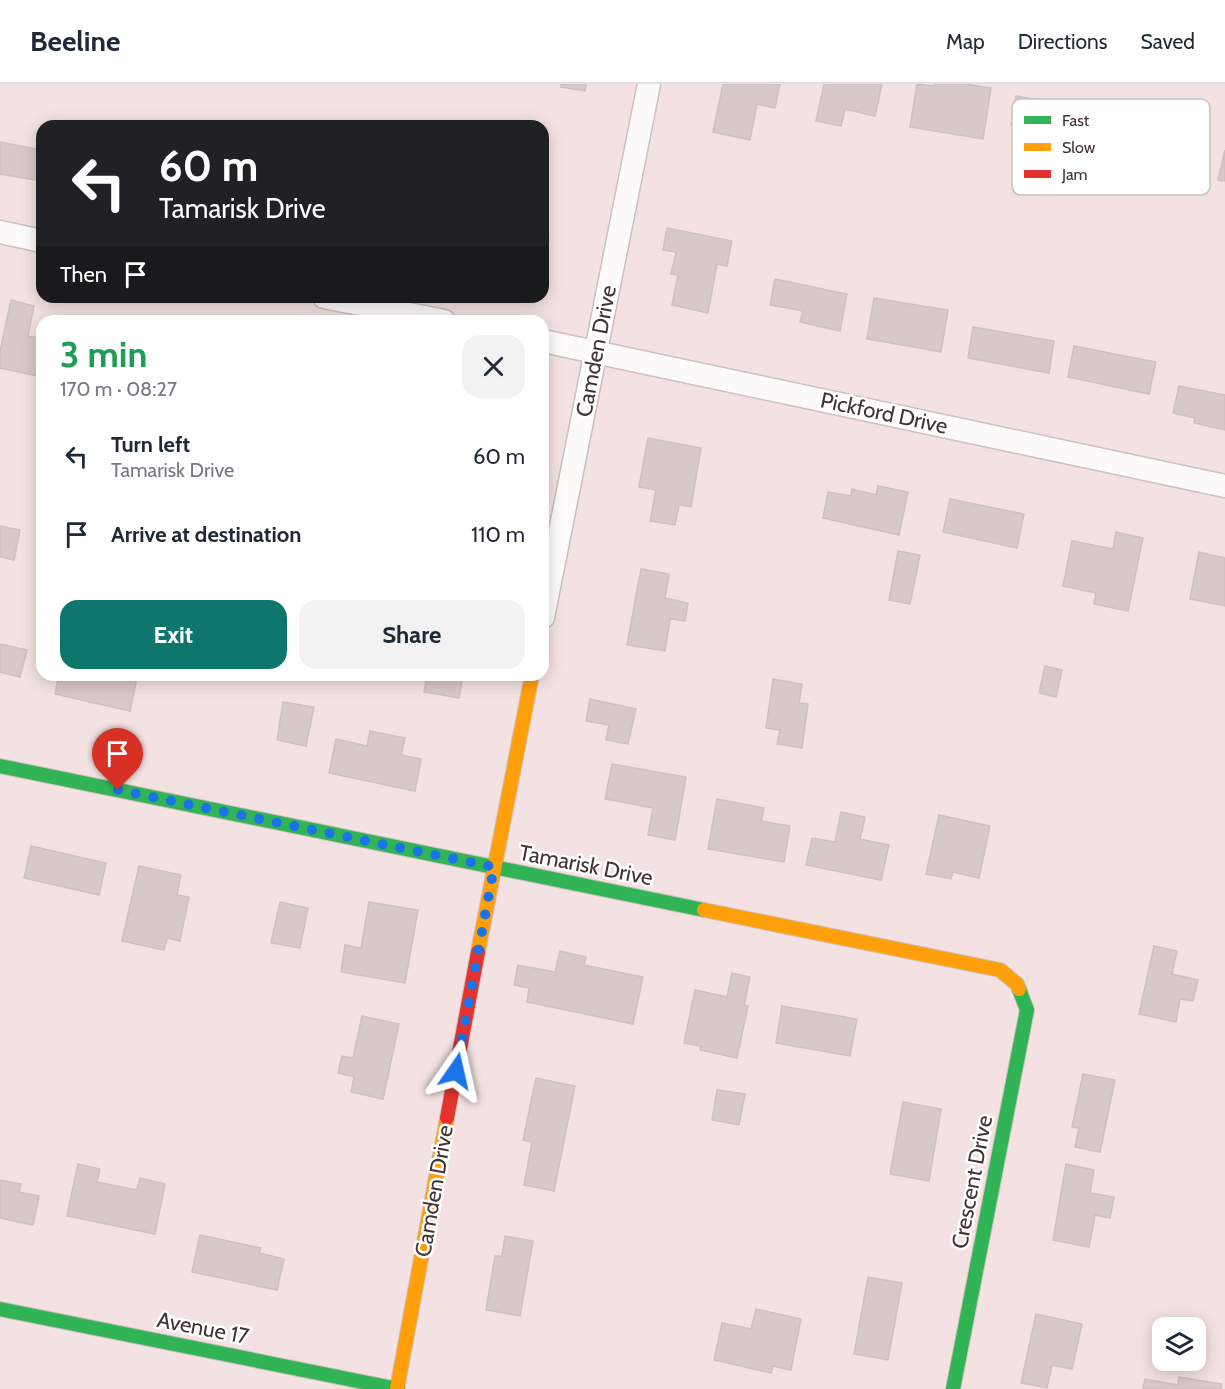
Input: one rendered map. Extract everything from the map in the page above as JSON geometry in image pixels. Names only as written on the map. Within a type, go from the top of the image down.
[{"type":"street","name":"Camden Drive","points":[[549,586],[649,84]]},
{"type":"street","points":[[0,232],[36,240]]},
{"type":"street","points":[[354,303],[414,315]]},
{"type":"street","name":"Pickford Drive","points":[[549,342],[1225,486]]},
{"type":"street","name":"Camden Drive","points":[[398,1389],[494,867],[531,681]]},
{"type":"street","name":"Tamarisk Drive","points":[[0,766],[1000,970],[1017,984]]},
{"type":"street","name":"Crescent Drive","points":[[953,1389],[1027,1010],[1017,984]]},
{"type":"street","name":"Avenue 17","points":[[0,1309],[398,1389]]},
{"type":"building","points":[[561,84],[586,84],[585,91],[561,87]]},
{"type":"building","points":[[723,84],[780,84],[775,108],[757,104],[750,140],[713,132]]},
{"type":"building","points":[[824,84],[882,84],[875,116],[845,109],[841,126],[816,121]]},
{"type":"building","points":[[917,84],[934,86],[935,84],[966,84],[991,88],[983,139],[910,127]]},
{"type":"building","points":[[1016,96],[1033,99],[1015,99]]},
{"type":"building","points":[[0,142],[36,149],[36,180],[0,174]]},
{"type":"building","points":[[1225,150],[1225,181],[1218,180]]},
{"type":"building","points":[[667,228],[732,241],[727,266],[717,264],[708,313],[672,305],[678,275],[671,274],[676,252],[663,250]]},
{"type":"building","points":[[775,279],[847,294],[840,331],[800,322],[803,311],[770,305]]},
{"type":"building","points":[[874,298],[948,310],[941,352],[867,339]]},
{"type":"building","points":[[11,300],[34,306],[28,336],[36,338],[36,376],[0,368],[0,351]]},
{"type":"building","points":[[973,327],[1054,341],[1049,373],[968,358]]},
{"type":"building","points":[[1074,346],[1156,362],[1149,394],[1068,377]]},
{"type":"building","points":[[1179,386],[1225,395],[1225,430],[1194,423],[1195,418],[1173,413]]},
{"type":"building","points":[[648,438],[701,448],[691,507],[679,505],[675,525],[650,521],[656,490],[639,487]]},
{"type":"building","points":[[878,486],[908,492],[899,535],[823,518],[828,492],[851,496],[852,489],[876,495]]},
{"type":"building","points":[[950,499],[1024,514],[1017,548],[943,532]]},
{"type":"building","points":[[0,526],[20,530],[14,560],[0,557]]},
{"type":"building","points":[[1116,532],[1143,538],[1128,611],[1094,604],[1096,593],[1063,586],[1072,541],[1113,549]]},
{"type":"building","points":[[898,551],[920,555],[910,604],[889,600]]},
{"type":"building","points":[[1199,552],[1225,558],[1225,606],[1190,599]]},
{"type":"building","points":[[641,569],[669,574],[665,598],[688,603],[685,621],[670,619],[665,651],[627,645]]},
{"type":"building","points":[[0,644],[27,650],[20,677],[0,672]]},
{"type":"building","points":[[1045,666],[1062,670],[1056,697],[1039,693]]},
{"type":"building","points":[[773,679],[802,684],[799,703],[808,704],[802,748],[777,744],[780,730],[766,728]]},
{"type":"building","points":[[58,681],[136,681],[130,711],[55,694]]},
{"type":"building","points":[[426,681],[462,681],[459,698],[424,692]]},
{"type":"building","points":[[590,699],[636,709],[628,744],[606,740],[609,725],[586,721]]},
{"type":"building","points":[[283,702],[314,707],[306,746],[277,740]]},
{"type":"building","points":[[370,731],[405,738],[401,755],[421,759],[415,791],[329,773],[336,739],[367,746]]},
{"type":"building","points":[[612,764],[686,777],[675,840],[648,835],[653,808],[605,799]]},
{"type":"building","points":[[717,799],[764,808],[761,821],[790,826],[784,862],[708,849]]},
{"type":"building","points":[[841,812],[865,817],[860,839],[889,845],[881,880],[806,865],[812,838],[835,842]]},
{"type":"building","points":[[939,815],[990,826],[979,878],[953,872],[951,879],[926,874]]},
{"type":"building","points":[[31,846],[106,863],[99,895],[24,878]]},
{"type":"building","points":[[139,866],[181,875],[177,895],[189,897],[180,941],[167,938],[164,950],[122,941]]},
{"type":"building","points":[[280,902],[308,908],[300,948],[271,943]]},
{"type":"building","points":[[369,902],[418,910],[405,983],[341,972],[345,945],[361,948]]},
{"type":"building","points":[[1154,946],[1177,951],[1172,974],[1198,980],[1193,1001],[1180,999],[1176,1022],[1139,1014]]},
{"type":"building","points":[[560,951],[586,957],[584,965],[643,977],[633,1024],[527,1002],[529,988],[514,985],[518,965],[555,972]]},
{"type":"building","points":[[732,973],[750,977],[744,1005],[748,1006],[737,1058],[700,1050],[701,1046],[684,1043],[695,990],[727,997]]},
{"type":"building","points":[[782,1006],[857,1019],[850,1056],[776,1043]]},
{"type":"building","points":[[362,1016],[399,1024],[383,1099],[351,1092],[354,1077],[338,1073],[342,1056],[353,1058]]},
{"type":"building","points":[[1083,1074],[1115,1080],[1100,1152],[1075,1147],[1079,1128],[1072,1127]]},
{"type":"building","points":[[536,1078],[575,1086],[554,1191],[524,1185],[532,1142],[523,1140]]},
{"type":"building","points":[[717,1090],[745,1094],[739,1125],[712,1120]]},
{"type":"building","points":[[903,1102],[941,1109],[929,1181],[890,1174]]},
{"type":"building","points":[[78,1164],[100,1169],[97,1182],[137,1190],[140,1178],[165,1184],[155,1234],[67,1216]]},
{"type":"building","points":[[1066,1164],[1094,1170],[1090,1193],[1114,1197],[1110,1218],[1095,1215],[1089,1247],[1053,1240]]},
{"type":"building","points":[[0,1180],[21,1184],[19,1192],[39,1196],[33,1225],[0,1218]]},
{"type":"building","points":[[200,1235],[261,1248],[259,1253],[284,1259],[277,1290],[192,1272]]},
{"type":"building","points":[[505,1236],[533,1241],[520,1316],[486,1310],[495,1256],[502,1256]]},
{"type":"building","points":[[868,1277],[902,1283],[888,1360],[854,1354]]},
{"type":"building","points":[[756,1309],[801,1319],[791,1370],[773,1366],[771,1373],[714,1360],[722,1323],[751,1329]]},
{"type":"building","points":[[1036,1314],[1082,1324],[1072,1369],[1052,1365],[1047,1388],[1021,1383]]},
{"type":"building","points":[[1179,1377],[1222,1384],[1221,1389],[1143,1389],[1145,1379],[1178,1385]]},
{"type":"traffic: fast","points":[[0,766],[704,910]]},
{"type":"traffic: fast","points":[[953,1389],[1027,1010],[1019,989]]},
{"type":"traffic: fast","points":[[0,1309],[398,1389]]},
{"type":"traffic: slow","points":[[478,952],[531,681]]},
{"type":"traffic: slow","points":[[704,910],[1000,970],[1017,984],[1019,989]]},
{"type":"traffic: slow","points":[[397,1389],[447,1118]]},
{"type":"traffic: jam","points":[[447,1118],[478,952]]},
{"type":"route","points":[[118,790],[494,867],[456,1071]]}]
